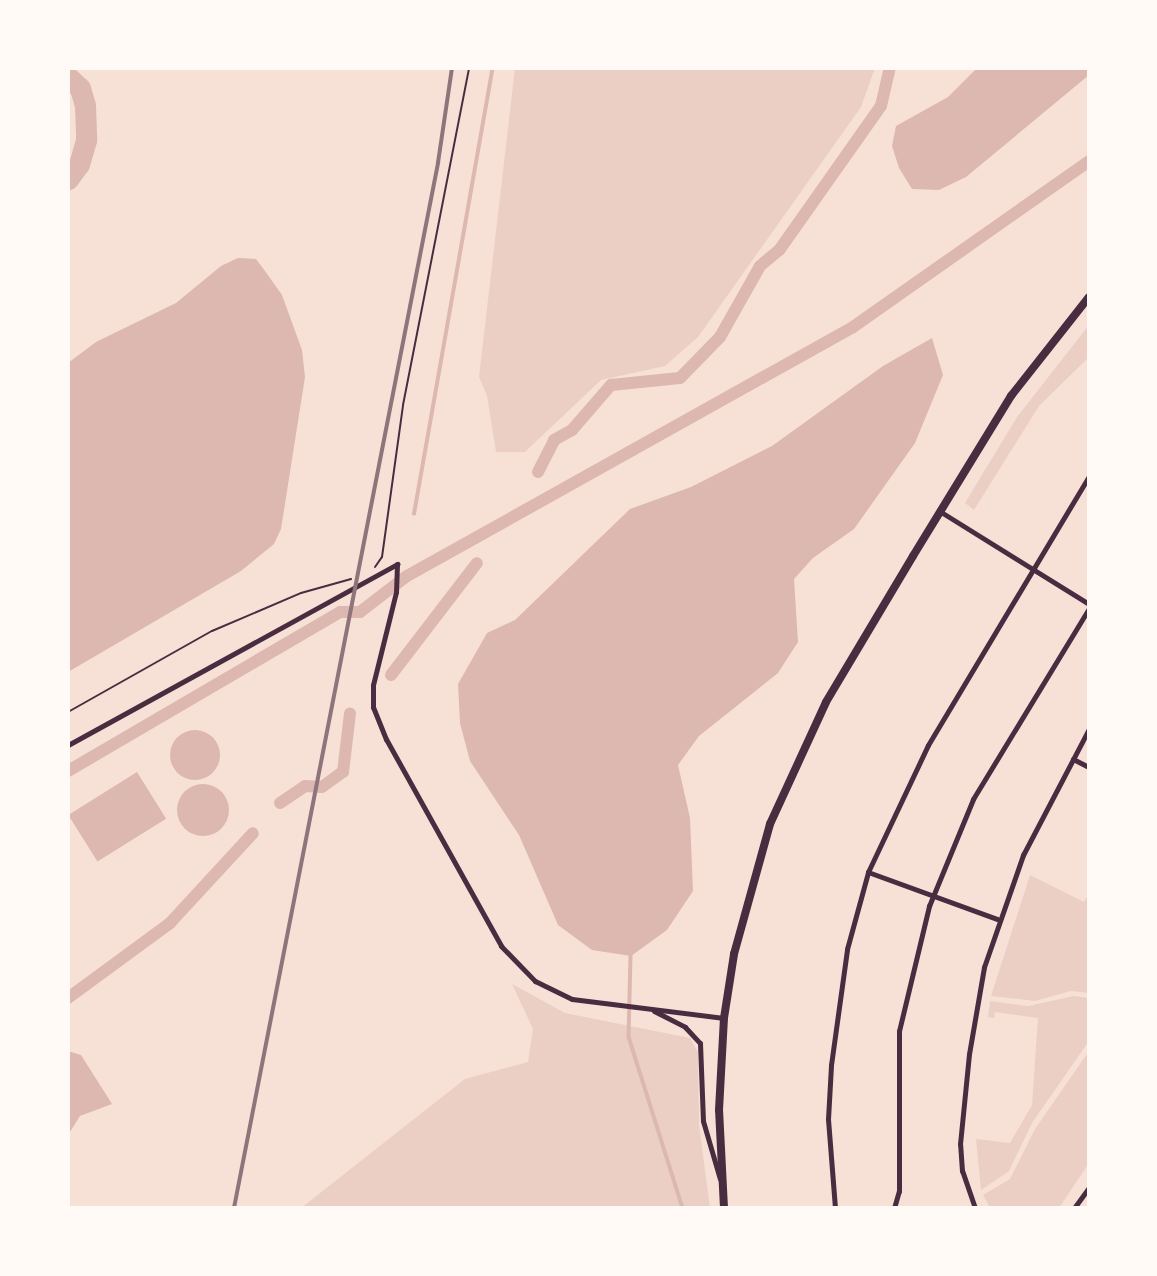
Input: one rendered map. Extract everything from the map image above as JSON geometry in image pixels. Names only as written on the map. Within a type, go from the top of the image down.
[{"type":"main road","points":[[724,1208],[719,1110],[724,1018],[755,869],[779,803],[826,702],[1011,396],[1089,297]]},
{"type":"street","points":[[835,1208],[828,1119],[831,1065],[847,948],[868,872],[911,776],[1089,476]]},
{"type":"street","points":[[894,1208],[899,1191],[899,1031],[933,895],[974,799],[1089,606],[941,512]]},
{"type":"street","points":[[68,745],[397,564],[396,592],[372,694],[386,739],[516,966],[572,999],[724,1018]]},
{"type":"street","points":[[975,1208],[962,1171],[961,1134],[969,1054],[997,919],[1023,855],[1089,729]]},
{"type":"street","points":[[1073,759],[1089,768]]},
{"type":"street","points":[[868,872],[997,919]]},
{"type":"street","points":[[651,1010],[685,1027],[701,1043],[703,1121],[721,1183]]},
{"type":"street","points":[[1074,1208],[1089,1187]]},
{"type":"path","points":[[366,572],[382,557],[403,405],[469,68]]},
{"type":"path","points":[[68,712],[212,631],[301,593],[357,576]]},
{"type":"shaded area","points":[[515,68],[875,68],[861,107],[698,337],[665,366],[601,380],[525,452],[496,452],[487,396],[479,377]]},
{"type":"shaded area","points":[[977,68],[1089,68],[1089,75],[966,177],[939,190],[912,189],[899,168],[892,146],[896,126],[948,97]]},
{"type":"shaded area","points":[[238,258],[256,259],[282,295],[302,350],[305,377],[281,529],[274,544],[241,571],[68,672],[68,363],[96,342],[176,303],[221,266]]},
{"type":"shaded area","points":[[1089,325],[1089,357],[1039,406],[974,510],[965,503],[1017,417]]},
{"type":"shaded area","points":[[932,338],[943,375],[915,443],[854,529],[813,558],[794,579],[798,642],[778,673],[699,736],[678,765],[690,818],[693,891],[667,930],[631,956],[592,950],[558,925],[519,835],[470,761],[460,723],[458,684],[487,633],[515,620],[630,509],[691,487],[772,446],[883,366]]},
{"type":"shaded area","points":[[185,731],[205,731],[219,745],[219,765],[205,779],[185,779],[171,765],[171,745]]},
{"type":"shaded area","points":[[137,772],[166,819],[97,862],[68,815]]},
{"type":"shaded area","points":[[203,784],[213,786],[221,792],[227,800],[227,820],[221,828],[213,834],[203,836],[193,834],[185,828],[179,820],[177,810],[179,800],[185,792],[193,786]]},
{"type":"shaded area","points":[[1030,875],[1084,902],[1089,894],[1089,993],[1071,991],[1035,1001],[991,996]]},
{"type":"shaded area","points":[[512,984],[565,1013],[690,1038],[698,1052],[699,1125],[710,1208],[301,1208],[465,1079],[528,1062],[533,1029]]},
{"type":"shaded area","points":[[1074,996],[1089,998],[1089,1041],[1032,1123],[1009,1171],[981,1190],[976,1139],[1010,1143],[1032,1105],[1038,1018],[995,1012],[994,1018],[988,1017],[990,1001],[1028,1006]]},
{"type":"shaded area","points":[[68,1051],[81,1055],[112,1104],[80,1116],[68,1135]]},
{"type":"shaded area","points":[[1089,1051],[1089,1163],[1059,1208],[990,1208],[983,1195],[1010,1179],[1035,1129]]},
{"type":"waterway","points":[[414,514],[493,68]]},
{"type":"waterway","points":[[538,472],[554,440],[572,430],[611,385],[680,378],[720,337],[760,266],[780,249],[881,106],[890,68]]},
{"type":"waterway","points":[[68,77],[80,88],[85,105],[86,140],[79,164],[68,179]]},
{"type":"waterway","points":[[68,771],[340,612],[360,612],[407,576],[853,327],[1089,161]]},
{"type":"waterway","points":[[391,675],[477,563]]},
{"type":"waterway","points":[[280,803],[305,786],[322,787],[343,772],[350,713]]},
{"type":"waterway","points":[[68,998],[170,923],[253,833]]},
{"type":"waterway","points":[[631,956],[629,1037],[683,1208]]},
{"type":"railway","points":[[234,1208],[438,163],[452,68]]}]
